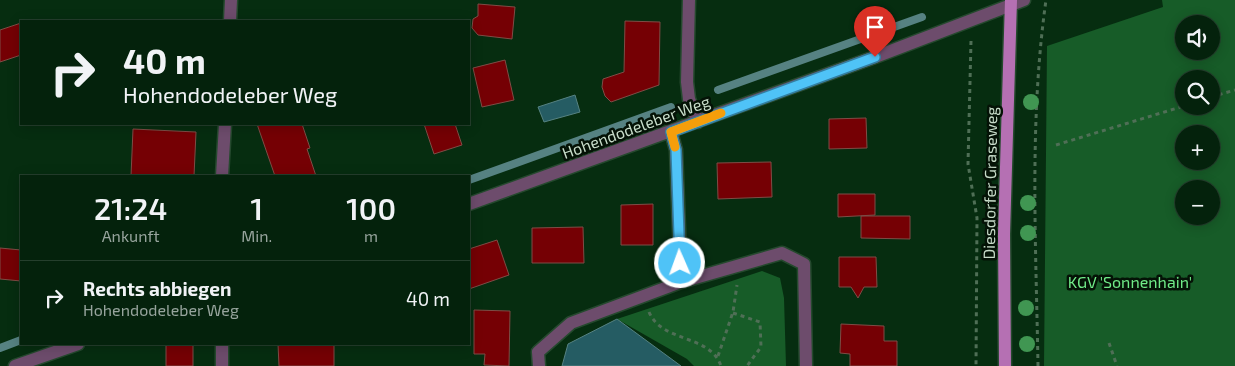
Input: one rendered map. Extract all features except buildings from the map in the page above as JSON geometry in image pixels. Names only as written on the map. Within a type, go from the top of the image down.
[{"type":"main road","name":"Diesdorfer Graseweg","points":[[1004,366],[1004,234],[1011,3]]},
{"type":"street","points":[[230,20],[231,0]]},
{"type":"street","points":[[689,0],[687,82],[689,99],[698,122]]},
{"type":"street","name":"Hohendodeleber Weg","points":[[470,204],[671,132],[1011,3],[1024,0]]},
{"type":"street","points":[[222,175],[225,125]]},
{"type":"street","points":[[671,132],[676,150],[681,282]]},
{"type":"street","points":[[538,366],[538,352],[572,323],[681,282],[782,253],[804,264],[806,366]]},
{"type":"street","points":[[16,366],[75,345]]},
{"type":"street","points":[[222,345],[222,366]]},
{"type":"path","points":[[1038,366],[1035,147],[1042,28],[1046,0]]},
{"type":"path","points":[[970,44],[968,164],[977,218],[976,366]]},
{"type":"path","points":[[1220,95],[1235,90]]},
{"type":"path","points":[[1056,145],[1175,109]]},
{"type":"path","points":[[969,118],[974,118]]},
{"type":"path","points":[[721,366],[718,356],[733,312],[741,265]]},
{"type":"path","points":[[643,297],[652,320],[670,333],[694,341],[718,356]]},
{"type":"path","points":[[733,312],[760,322],[761,347],[747,366]]},
{"type":"path","points":[[1109,343],[1117,366]]},
{"type":"green space","name":"KGV 'Sonnenhain'","points":[[1162,0],[1235,0],[1235,366],[1044,366],[1047,46],[1163,7]]},
{"type":"green space","points":[[762,271],[780,278],[784,298],[786,366],[694,366],[687,359],[617,319]]},
{"type":"water","points":[[575,95],[580,112],[544,122],[538,107]]},
{"type":"water","points":[[617,319],[681,366],[562,366],[568,344]]},
{"type":"waterway","points":[[718,90],[922,17]]},
{"type":"waterway","points":[[470,180],[671,107]]},
{"type":"waterway","points":[[0,348],[20,340]]},
{"type":"slow traffic","points":[[675,147],[671,132],[721,113]]},
{"type":"route","points":[[680,263],[676,150],[671,132],[875,57]]}]
